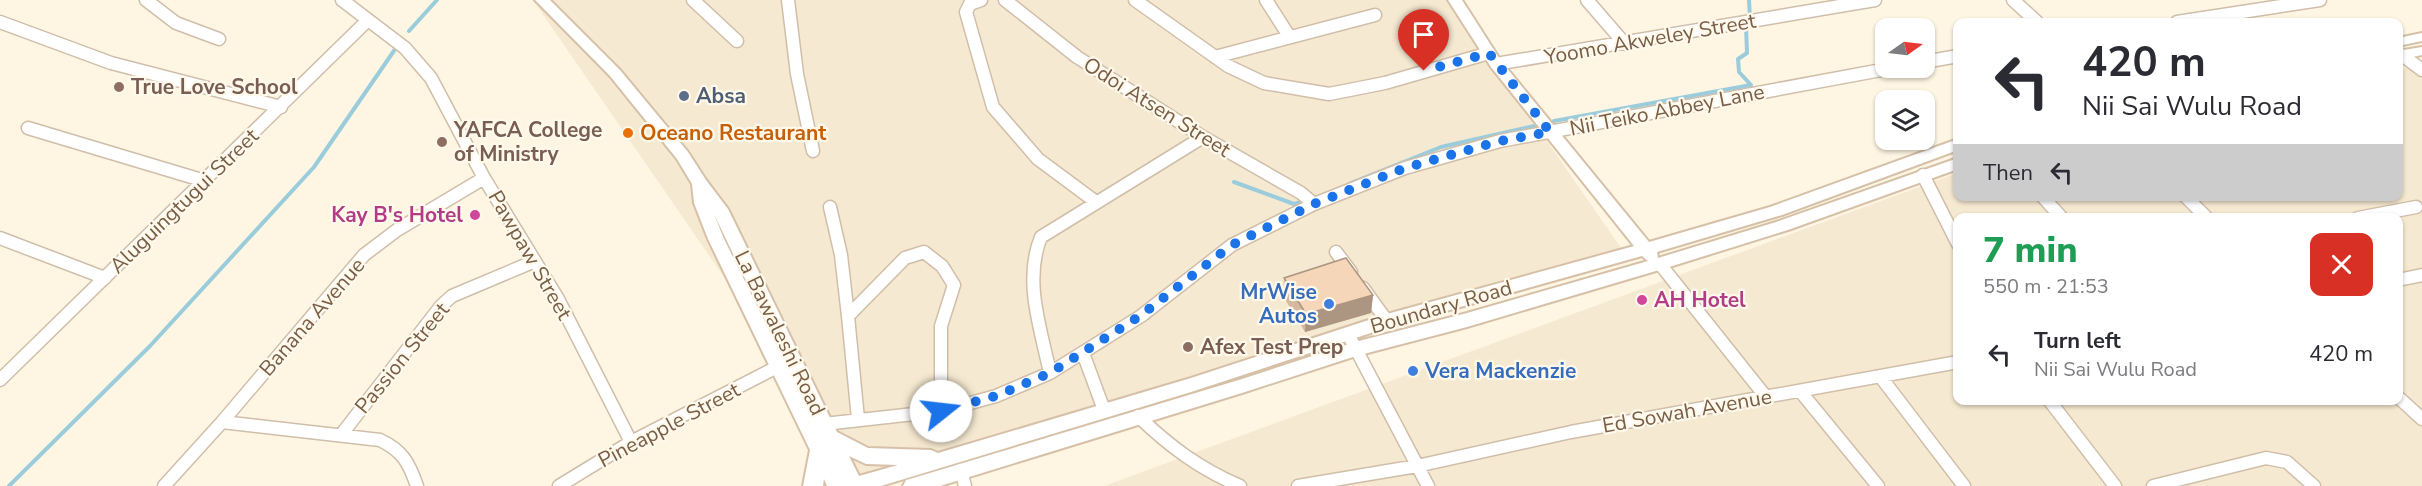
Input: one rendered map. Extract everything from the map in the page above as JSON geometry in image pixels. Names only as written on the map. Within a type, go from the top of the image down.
[{"type":"main road","name":"La Bawaleshi Road","points":[[542,0],[565,20],[615,73],[683,156],[700,184],[720,209],[825,438],[837,486]]},
{"type":"main road","points":[[1455,0],[1492,59],[1644,249],[1660,264]]},
{"type":"main road","points":[[2403,49],[2422,37]]},
{"type":"main road","points":[[2403,51],[2422,51]]},
{"type":"main road","name":"Boundary Road","points":[[913,486],[1242,386],[1351,342],[1387,321],[1776,211],[1953,146]]},
{"type":"main road","name":"Boundary Road","points":[[854,486],[958,472],[1104,410],[1351,342],[1467,320],[1782,226],[1953,165]]},
{"type":"main road","name":"La Bawaleshi Road","points":[[700,184],[702,203],[716,239],[779,366],[854,486]]},
{"type":"main road","points":[[813,486],[825,438],[866,456],[958,472]]},
{"type":"street","points":[[146,0],[176,22],[219,39]]},
{"type":"street","name":"Pawpaw Street","points":[[342,0],[405,48],[431,78],[484,178],[558,299],[631,442]]},
{"type":"street","points":[[693,0],[737,41]]},
{"type":"street","points":[[788,0],[797,74],[813,151]]},
{"type":"street","points":[[981,0],[970,4],[966,12],[993,107],[1038,159],[1096,202]]},
{"type":"street","name":"Odoi Atsen Street","points":[[1005,0],[1077,57],[1203,137],[1309,200]]},
{"type":"street","name":"Yoomo Akweley Street","points":[[1135,0],[1228,66],[1264,83],[1329,94],[1492,59],[1625,44],[1875,0]]},
{"type":"street","points":[[1266,0],[1289,36]]},
{"type":"street","points":[[1587,0],[1625,44]]},
{"type":"street","points":[[2013,0],[2033,18]]},
{"type":"street","points":[[2203,18],[2320,0]]},
{"type":"street","points":[[1215,57],[1375,15]]},
{"type":"street","name":"Aluguingtugui Street","points":[[0,380],[368,20]]},
{"type":"street","points":[[0,22],[111,63],[281,106]]},
{"type":"street","points":[[2403,54],[2422,70]]},
{"type":"street","points":[[1935,60],[1953,57]]},
{"type":"street","name":"Nii Teiko Abbey Lane","points":[[825,438],[858,419],[941,411],[996,396],[1050,373],[1140,316],[1232,245],[1309,200],[1405,168],[1500,141],[1875,71]]},
{"type":"street","points":[[28,128],[204,181]]},
{"type":"street","points":[[1050,373],[1035,297],[1032,260],[1035,247],[1041,237],[1203,137]]},
{"type":"street","points":[[1923,175],[1953,234]]},
{"type":"street","name":"Banana Avenue","points":[[164,486],[222,422],[364,255],[397,230],[484,178]]},
{"type":"street","points":[[2047,201],[2057,213]]},
{"type":"street","points":[[2190,201],[2202,213]]},
{"type":"street","points":[[830,207],[841,255],[858,419]]},
{"type":"street","points":[[2384,213],[2416,207]]},
{"type":"street","points":[[0,238],[105,278]]},
{"type":"street","points":[[848,316],[905,258],[924,252],[942,266],[954,285],[941,326],[941,411]]},
{"type":"street","points":[[1336,252],[1387,321]]},
{"type":"street","name":"Passion Street","points":[[340,435],[452,296],[535,261]]},
{"type":"street","points":[[1660,264],[1766,397]]},
{"type":"street","points":[[2403,279],[2422,275]]},
{"type":"street","points":[[1351,342],[1428,486]]},
{"type":"street","points":[[1083,353],[1104,410]]},
{"type":"street","name":"Ed Sowah Avenue","points":[[1298,486],[1417,466],[1570,432],[1953,363]]},
{"type":"street","name":"Pineapple Street","points":[[559,486],[631,442],[779,366]]},
{"type":"street","points":[[1880,376],[1964,486]]},
{"type":"street","points":[[1800,391],[1878,486]]},
{"type":"street","points":[[2403,402],[2422,419]]},
{"type":"street","points":[[2053,405],[2115,486]]},
{"type":"street","points":[[1138,416],[1168,446],[1219,478],[1240,486]]},
{"type":"street","points":[[222,422],[380,440],[399,448],[408,462],[417,486]]},
{"type":"street","points":[[2153,486],[2266,458],[2279,457],[2293,464],[2313,486]]},
{"type":"shaded area","points":[[533,0],[1449,0],[1626,255],[861,476]]},
{"type":"shaded area","points":[[2422,64],[2422,486],[1104,486],[1953,174],[1953,201],[2403,201],[2403,69]]},
{"type":"building","points":[[1346,258],[1373,295],[1306,314],[1284,278]]},
{"type":"waterway","points":[[409,31],[437,0]]},
{"type":"waterway","points":[[1749,0],[1750,18]]},
{"type":"waterway","points":[[1554,121],[1751,85],[1739,72],[1738,59],[1747,53],[1746,26]]},
{"type":"waterway","points":[[9,486],[150,346],[314,167],[398,45]]},
{"type":"waterway","points":[[1351,183],[1441,147],[1539,125]]},
{"type":"waterway","points":[[1234,182],[1294,204],[1305,201]]},
{"type":"place","name":"True Love School","points":[[119,87]]},
{"type":"place","name":"Absa","points":[[684,96]]},
{"type":"place","name":"Oceano Restaurant","points":[[628,133]]},
{"type":"place","name":"YAFCA College of Ministry","points":[[442,142]]},
{"type":"place","name":"Kay B's Hotel","points":[[475,215]]},
{"type":"place","name":"AH Hotel","points":[[1642,300]]},
{"type":"place","name":"MrWise Autos","points":[[1329,304]]},
{"type":"place","name":"Afex Test Prep","points":[[1188,347]]},
{"type":"place","name":"Vera Mackenzie","points":[[1413,371]]},
{"type":"route","points":[[941,411],[996,396],[1050,373],[1140,316],[1232,245],[1314,204],[1405,168],[1500,141],[1550,132],[1489,53],[1424,71]]}]
